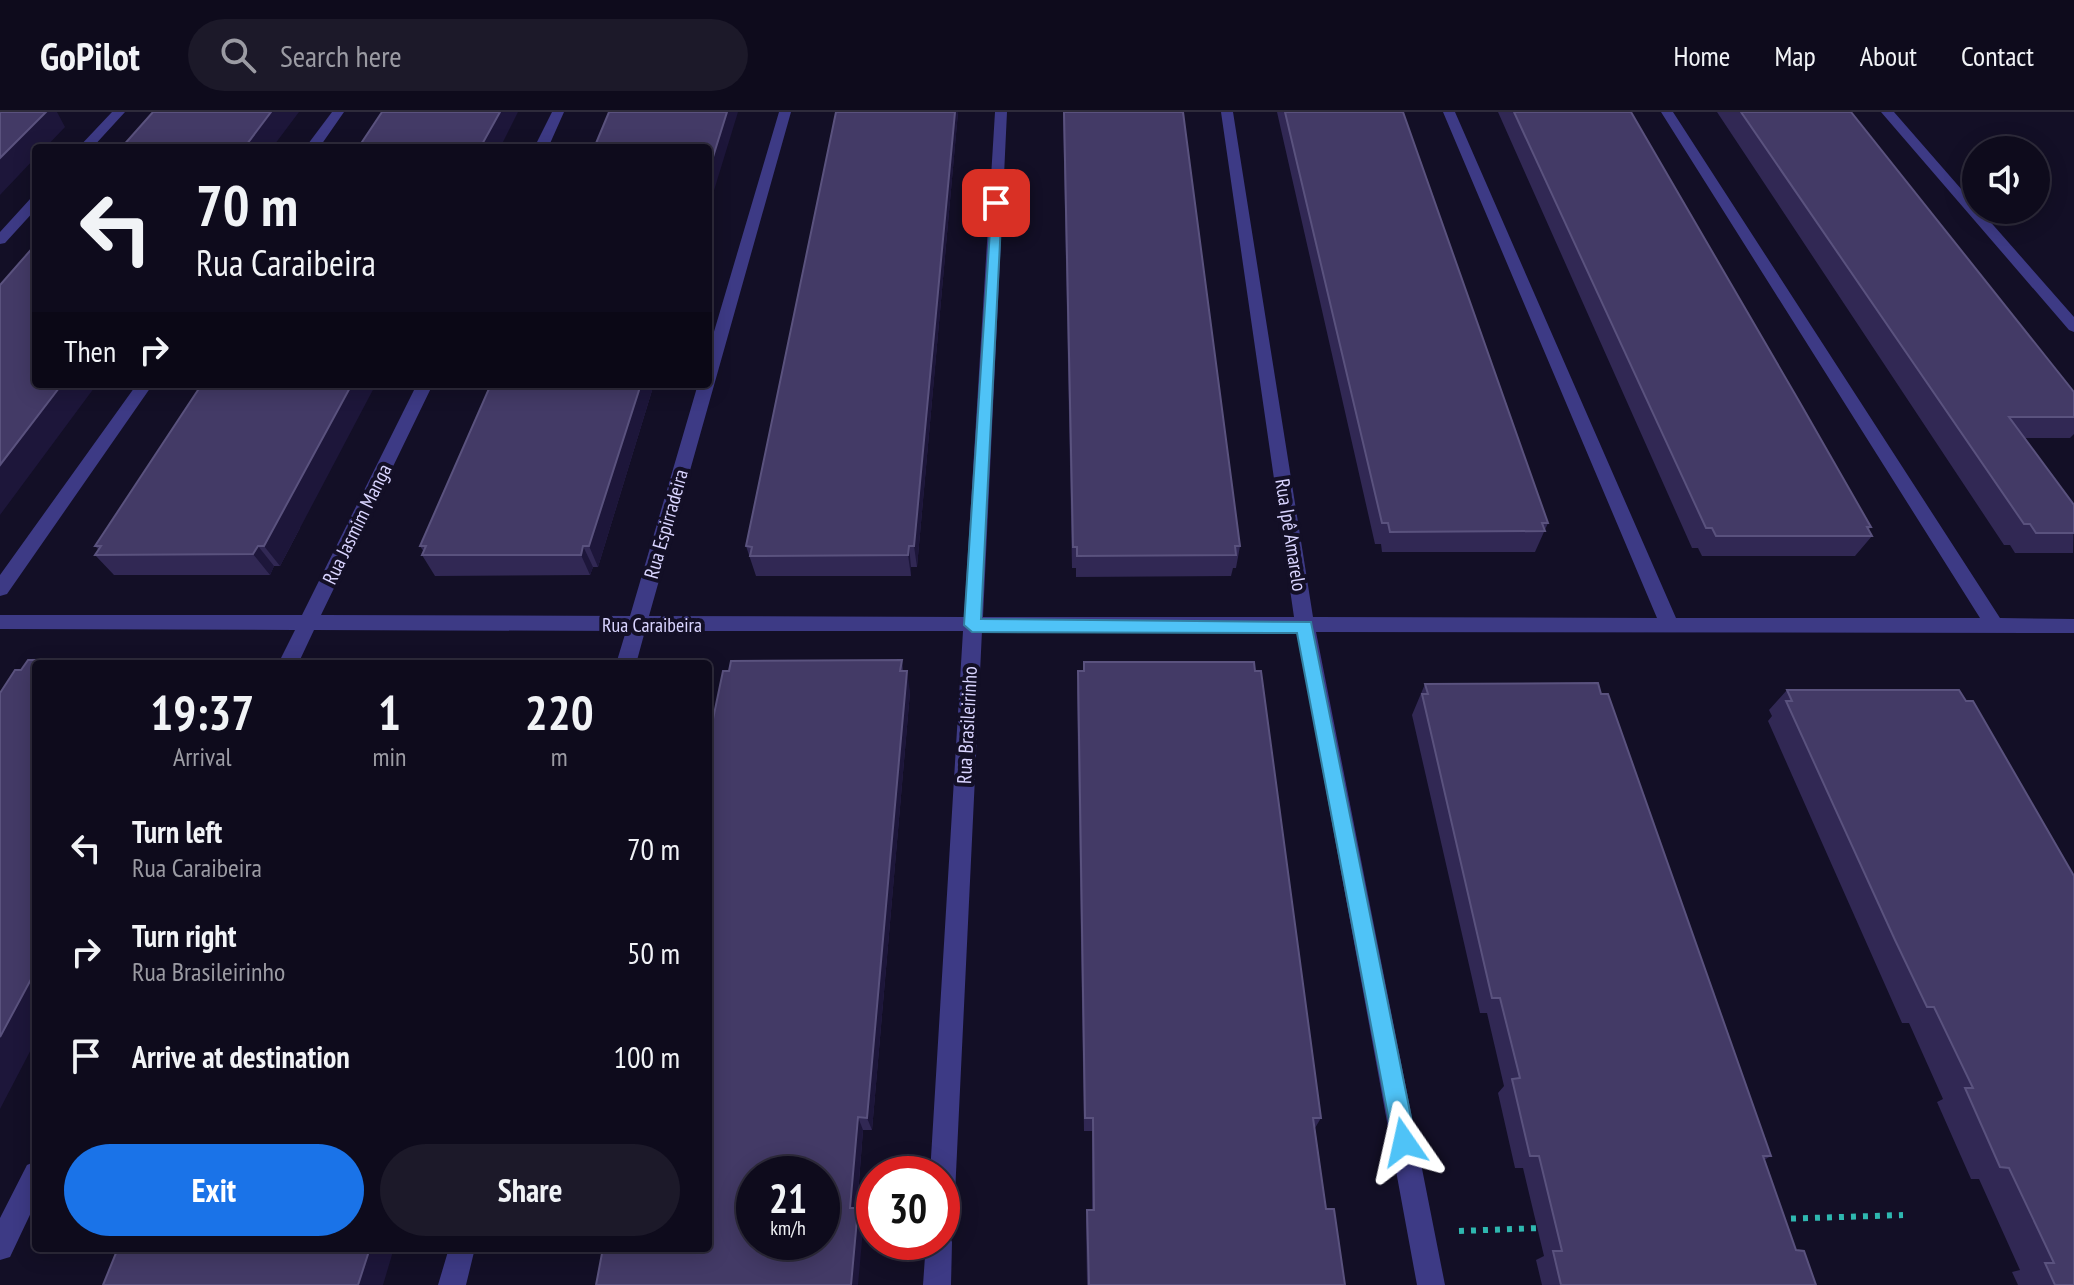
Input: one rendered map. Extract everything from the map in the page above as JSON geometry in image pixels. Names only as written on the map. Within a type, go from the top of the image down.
[{"type":"street","points":[[89,144],[119,112]]},
{"type":"street","points":[[315,144],[338,112]]},
{"type":"street","points":[[543,144],[558,112]]},
{"type":"street","name":"Rua Espirradeira","points":[[712,364],[785,112]]},
{"type":"street","name":"Rua Brasileirinho","points":[[944,1156],[1001,112]]},
{"type":"street","name":"Rua Ipê Amarelo","points":[[1227,112],[1305,626],[1431,1285]]},
{"type":"street","points":[[1449,112],[1670,626]]},
{"type":"street","points":[[1667,112],[1995,626]]},
{"type":"street","points":[[1887,112],[2074,327]]},
{"type":"street","points":[[0,240],[32,205]]},
{"type":"street","points":[[0,589],[142,388]]},
{"type":"street","name":"Rua Jasmim Manga","points":[[290,660],[423,388]]},
{"type":"street","name":"Rua Espirradeira","points":[[627,660],[705,388]]},
{"type":"street","name":"Rua Caraibeira","points":[[0,622],[308,625],[2074,626]]},
{"type":"street","points":[[0,1247],[32,1182]]},
{"type":"street","points":[[452,1285],[461,1252]]},
{"type":"street","points":[[937,1285],[938,1260]]},
{"type":"path","points":[[1764,1220],[1903,1215]]},
{"type":"path","points":[[1422,1232],[1546,1228]]},
{"type":"building","points":[[0,112],[46,112],[0,158]]},
{"type":"building","points":[[153,112],[271,112],[247,144],[125,144]]},
{"type":"building","points":[[382,112],[500,112],[482,144],[361,144]]},
{"type":"building","points":[[609,112],[727,112],[712,160],[712,144],[596,144]]},
{"type":"building","points":[[836,112],[955,112],[914,546],[909,546],[908,555],[750,556],[752,547],[746,546]]},
{"type":"building","points":[[1064,112],[1183,112],[1240,546],[1235,546],[1236,555],[1077,556],[1077,547],[1073,547]]},
{"type":"building","points":[[1285,112],[1403,112],[1548,523],[1542,523],[1545,531],[1390,532],[1388,523],[1382,523]]},
{"type":"building","points":[[1514,112],[1631,112],[1871,527],[1867,527],[1872,536],[1716,536],[1712,528],[1706,528]]},
{"type":"building","points":[[1741,112],[1851,112],[2074,392],[2074,417],[2009,417],[2074,505],[2074,533],[2036,533],[2030,524],[2024,524]]},
{"type":"building","points":[[32,249],[32,388],[59,388],[0,465],[0,285]]},
{"type":"building","points":[[199,388],[350,388],[264,546],[258,546],[253,554],[95,555],[101,546],[95,546]]},
{"type":"building","points":[[489,388],[640,388],[589,546],[583,546],[581,555],[422,555],[426,546],[420,546]]},
{"type":"building","points":[[198,659],[32,660],[32,977],[0,1037],[0,693],[15,670],[21,670],[28,660]]},
{"type":"building","points":[[902,660],[900,671],[907,671],[867,1118],[858,1117],[850,1208],[856,1208],[851,1285],[596,1285],[602,1252],[712,1252],[712,724],[723,671],[729,671],[731,661]]},
{"type":"building","points":[[1084,662],[1254,662],[1255,671],[1261,671],[1321,1118],[1313,1118],[1326,1209],[1334,1209],[1345,1285],[1089,1285],[1087,1210],[1094,1210],[1093,1118],[1085,1118],[1078,671],[1084,671]]},
{"type":"building","points":[[1598,683],[1601,694],[1608,694],[1771,1156],[1763,1156],[1796,1250],[1804,1251],[1816,1285],[1561,1285],[1553,1251],[1562,1251],[1539,1156],[1530,1156],[1512,1079],[1520,1078],[1500,998],[1492,998],[1422,694],[1428,694],[1425,684]]},
{"type":"building","points":[[1787,690],[1959,690],[1966,701],[1973,701],[2074,876],[2074,1285],[2055,1285],[2045,1263],[2054,1263],[2009,1168],[2000,1167],[1965,1088],[1973,1088],[1934,1007],[1927,1007],[1895,940],[1786,701],[1792,701]]},
{"type":"building","points":[[116,1252],[369,1252],[358,1285],[103,1285]]},
{"type":"route","points":[[996,203],[972,625],[1305,626],[1404,1142]]}]
